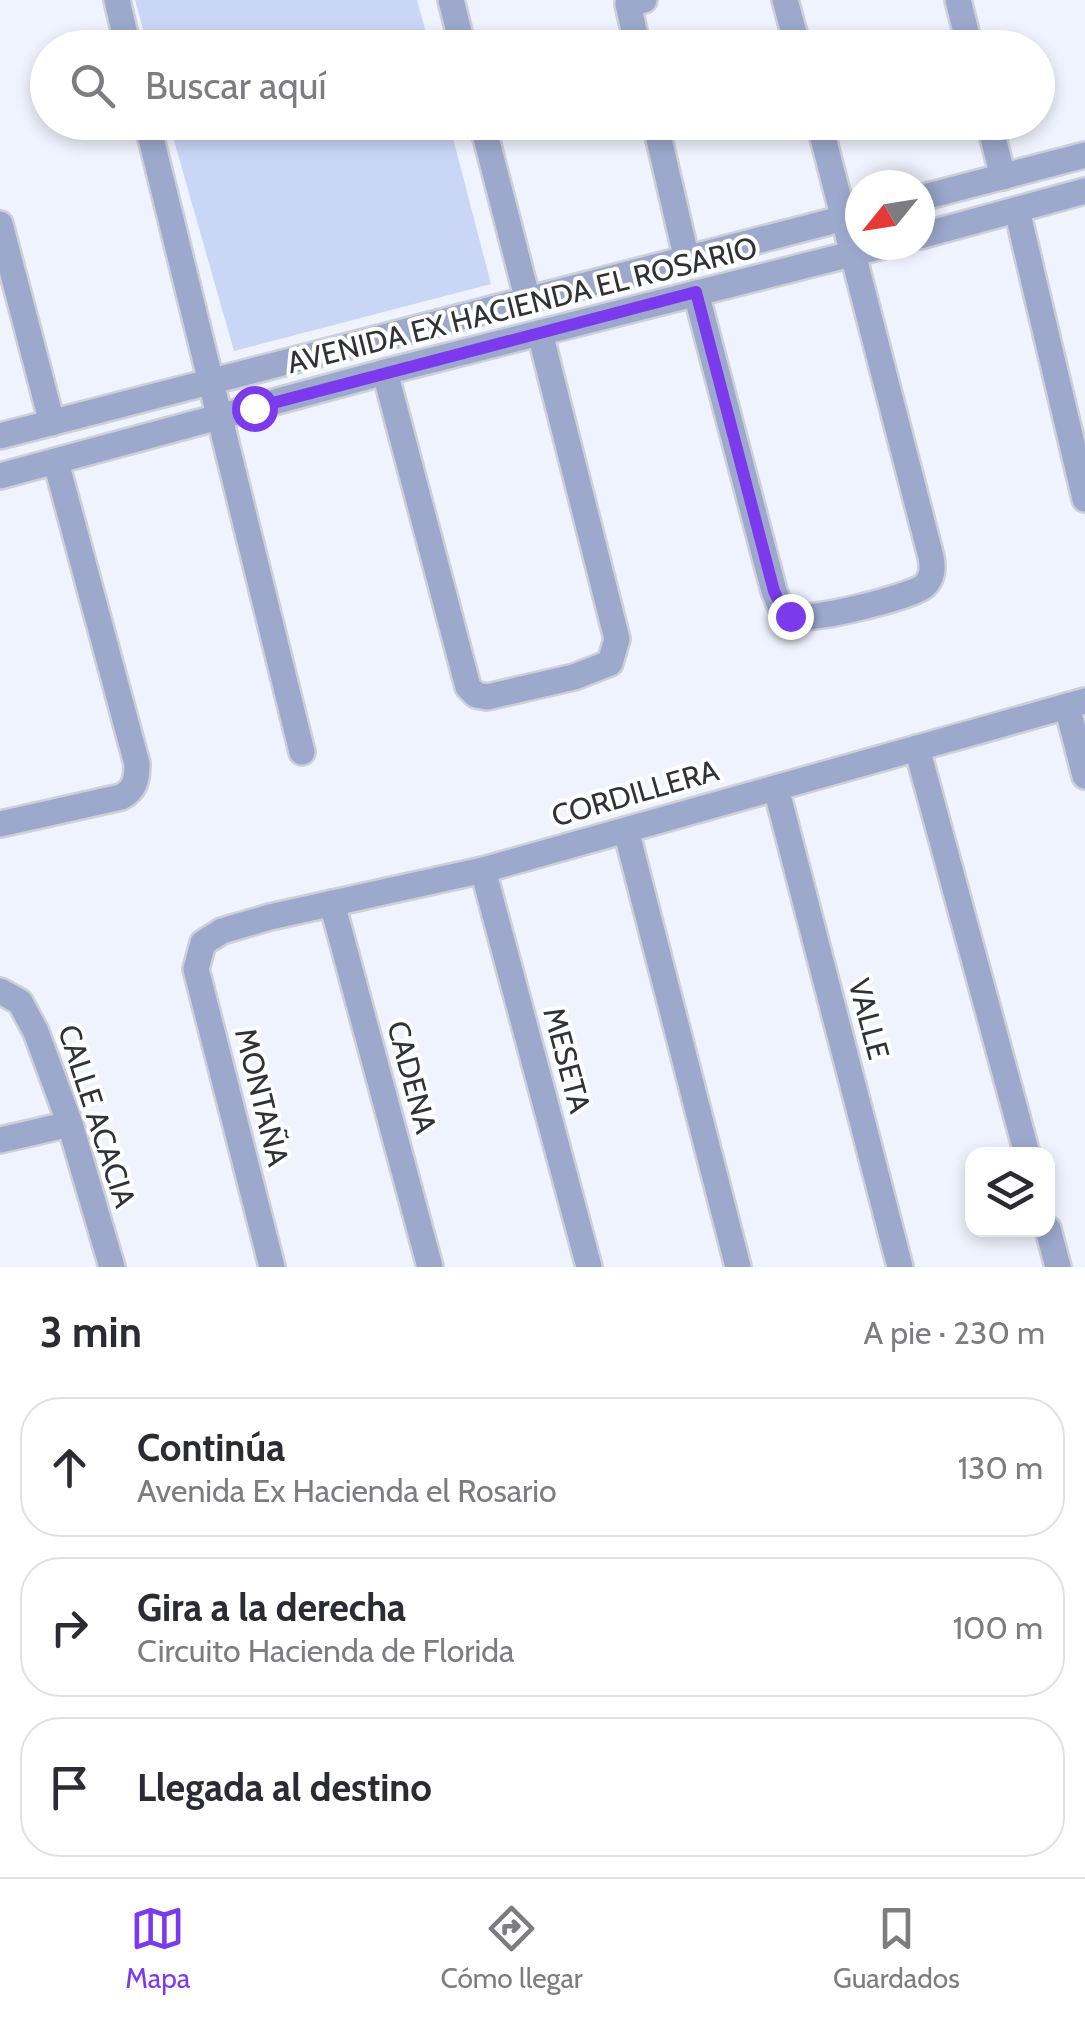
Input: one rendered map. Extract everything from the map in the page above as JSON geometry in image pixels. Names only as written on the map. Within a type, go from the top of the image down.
[{"type":"street","points":[[116,0],[124,30]]},
{"type":"street","points":[[451,0],[458,30]]},
{"type":"street","points":[[634,30],[628,4],[644,0]]},
{"type":"street","points":[[785,0],[793,30]]},
{"type":"street","points":[[958,0],[966,30]]},
{"type":"street","points":[[151,140],[302,752]]},
{"type":"street","points":[[487,140],[528,301]]},
{"type":"street","points":[[659,140],[686,260]]},
{"type":"street","points":[[826,140],[845,194]]},
{"type":"street","points":[[994,140],[1003,177]]},
{"type":"street","points":[[935,194],[1085,155]]},
{"type":"street","points":[[935,232],[1085,191]]},
{"type":"street","points":[[1017,210],[1085,499]]},
{"type":"street","name":"AVENIDA EX HACIENDA EL ROSARIO","points":[[0,436],[845,218]]},
{"type":"street","points":[[0,224],[52,423]]},
{"type":"street","name":"AVENIDA EX HACIENDA EL ROSARIO","points":[[0,476],[385,372],[845,256]]},
{"type":"street","points":[[696,292],[774,591],[790,616],[810,618],[903,596],[926,584],[932,566],[856,260]]},
{"type":"street","points":[[385,372],[468,687],[476,695],[487,697],[555,682],[600,669],[616,652],[617,639],[540,333]]},
{"type":"street","points":[[0,824],[121,798],[134,787],[137,778],[137,764],[56,462]]},
{"type":"street","points":[[1076,703],[1085,776]]},
{"type":"street","name":"CORDILLERA","points":[[203,943],[222,931],[483,870],[1076,703]]},
{"type":"street","points":[[917,748],[1025,1147]]},
{"type":"street","name":"VALLE","points":[[776,788],[900,1267]]},
{"type":"street","points":[[626,830],[738,1267]]},
{"type":"street","name":"MESETA","points":[[483,870],[589,1267]]},
{"type":"street","name":"CADENA","points":[[332,903],[430,1267]]},
{"type":"street","name":"MONTAÑA","points":[[203,943],[196,969],[272,1267]]},
{"type":"street","name":"CALLE ACACIA","points":[[5,992],[20,1002],[32,1023],[70,1124],[112,1267]]},
{"type":"street","points":[[0,1140],[70,1124]]},
{"type":"street","points":[[1050,1237],[1058,1267]]},
{"type":"shaded area","points":[[135,0],[417,0],[425,30],[143,30]]},
{"type":"shaded area","points":[[174,140],[453,140],[491,284],[234,351]]},
{"type":"route","points":[[254,408],[696,292],[774,591],[790,616]]}]
